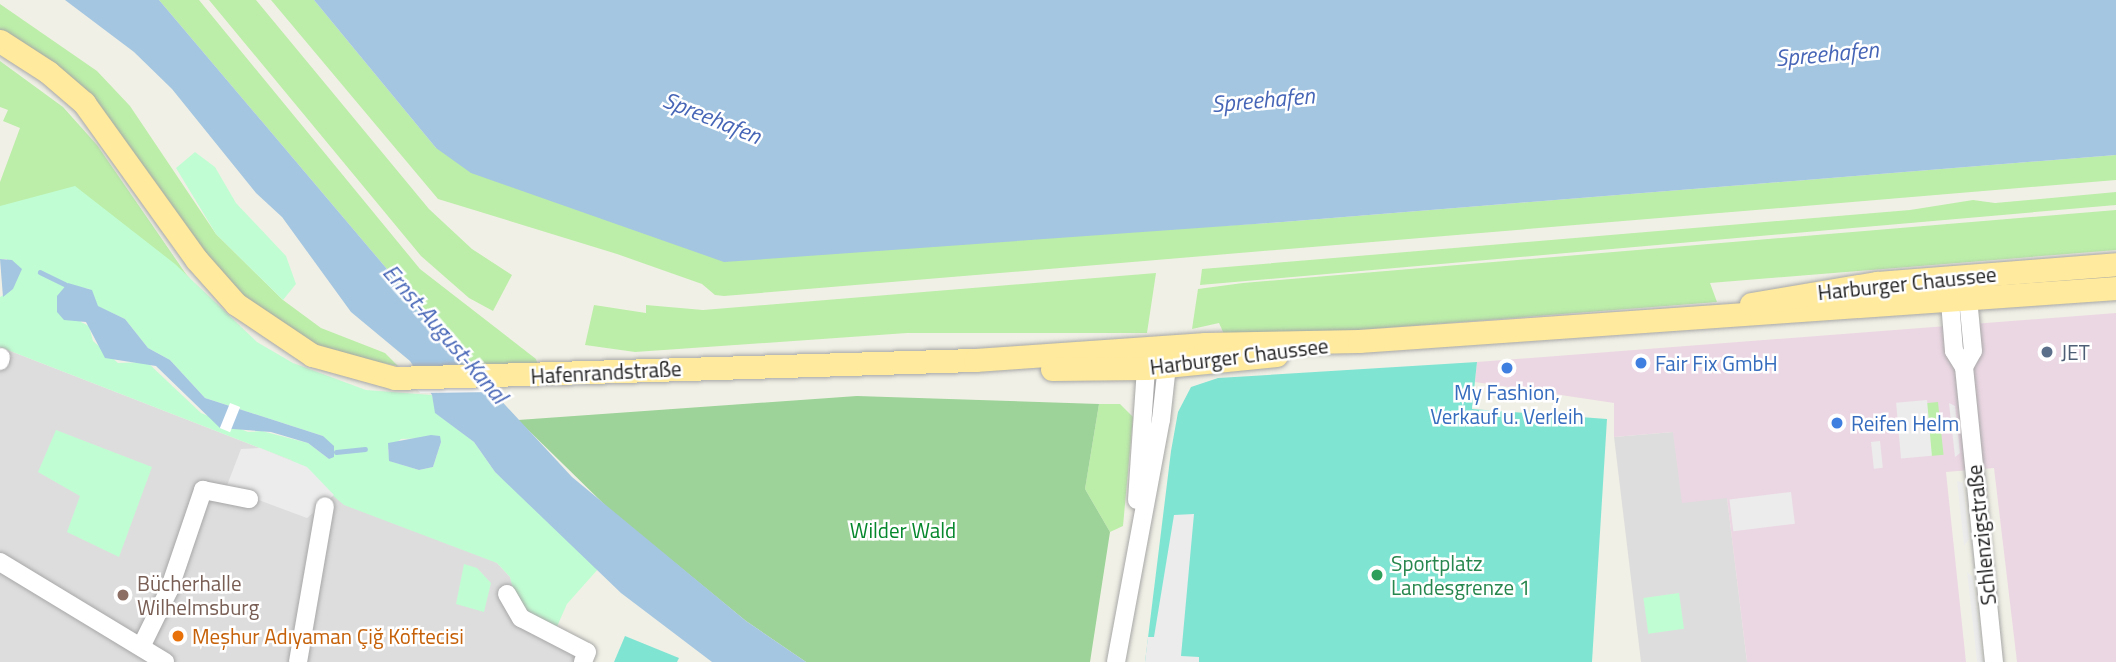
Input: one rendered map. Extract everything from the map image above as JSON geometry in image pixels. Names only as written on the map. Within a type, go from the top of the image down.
[{"type":"main road","name":"Hafenrandstraße","points":[[0,41],[48,72],[84,103],[207,273],[254,320],[295,347],[331,363],[409,379],[485,379],[884,359],[1157,360]]},
{"type":"main road","name":"Harburger Chaussee","points":[[1700,315],[1819,291],[1955,276],[2116,264]]},
{"type":"main road","name":"Harburger Chaussee","points":[[1119,369],[1157,360],[1359,341],[1700,315],[1795,314],[2116,288]]},
{"type":"main road","name":"Hafenrandstraße","points":[[975,360],[1028,369],[1119,369]]},
{"type":"street","name":"Schlenzigstraße","points":[[1955,276],[1959,301],[1954,351],[1964,367],[1994,662]]},
{"type":"street","points":[[1116,662],[1138,527],[1136,490],[1157,360]]},
{"type":"street","points":[[141,647],[169,590],[203,490],[249,499]]},
{"type":"street","points":[[298,662],[325,506]]},
{"type":"street","points":[[0,562],[165,662]]},
{"type":"street","points":[[507,594],[520,618],[587,652],[583,662]]},
{"type":"shaded area","points":[[2116,313],[2116,662],[2017,662],[1994,468],[1946,472],[1966,662],[1747,662],[1727,498],[1682,503],[1673,432],[1614,437],[1614,403],[1475,382],[1477,362]]},
{"type":"shaded area","points":[[0,347],[291,460],[497,563],[510,577],[515,591],[591,662],[0,662]]},
{"type":"shaded area","name":"Sportplatz Landesgrenze 1","points":[[1477,362],[1472,409],[1607,419],[1592,662],[1145,662],[1171,451],[1178,412],[1191,387],[1218,378]]},
{"type":"shaded area","points":[[1927,400],[1932,456],[1901,458],[1896,403]]},
{"type":"shaded area","points":[[1949,403],[1955,406],[1960,453],[1955,457]]},
{"type":"shaded area","points":[[1673,432],[1727,497],[1747,662],[1641,662],[1614,437]]},
{"type":"shaded area","points":[[1880,441],[1883,468],[1874,469],[1871,442]]},
{"type":"shaded area","points":[[260,448],[307,467],[334,495],[307,518],[226,488],[241,449]]},
{"type":"shaded area","points":[[1957,481],[1963,483],[1969,539],[1964,546]]},
{"type":"shaded area","points":[[1791,492],[1795,524],[1733,531],[1729,500]]},
{"type":"shaded area","points":[[1194,514],[1181,656],[1199,657],[1199,662],[1145,662],[1148,637],[1154,637],[1174,515]]},
{"type":"shaded area","points":[[1967,572],[1973,577],[1983,662],[1977,662]]},
{"type":"shaded area","points":[[625,636],[679,658],[677,662],[614,662]]},
{"type":"green space","points":[[159,0],[199,0],[420,269],[536,359],[539,368],[470,367]]},
{"type":"green space","points":[[209,0],[256,0],[429,209],[472,249],[512,275],[493,311],[469,298],[421,256]]},
{"type":"green space","points":[[271,0],[314,0],[436,148],[1069,235],[1269,223],[2116,155],[2116,180],[724,296],[715,295],[702,284],[617,254],[438,199]]},
{"type":"green space","points":[[0,4],[97,71],[130,106],[216,234],[283,300],[321,328],[385,353],[398,366],[324,351],[232,289],[202,254],[119,133],[0,32]]},
{"type":"green space","points":[[0,61],[63,107],[97,145],[186,274],[219,311],[0,217],[0,182],[20,128],[3,121],[8,110],[0,107]]},
{"type":"green space","points":[[195,152],[215,167],[236,203],[286,256],[296,284],[283,300],[216,234],[176,168]]},
{"type":"green space","points":[[75,186],[175,264],[257,342],[293,363],[366,390],[432,395],[436,413],[474,442],[495,472],[599,568],[567,604],[551,640],[521,624],[510,577],[497,563],[344,505],[291,460],[0,347],[0,297],[13,289],[7,259],[0,259],[0,206]],"holes":[[[72,286],[90,289],[97,306],[125,319],[148,348],[170,360],[205,398],[323,436],[329,459],[308,443],[262,431],[248,432],[201,413],[147,362],[118,363],[93,341],[89,326],[81,322]],[[429,438],[441,442],[433,467],[419,470],[390,461],[388,449],[401,439]]]},
{"type":"green space","points":[[2116,192],[2116,205],[1200,285],[1202,269],[1910,210],[1973,200],[1995,203]]},
{"type":"green space","points":[[2116,210],[2116,250],[1710,283],[1717,302],[1345,331],[1224,334],[1219,323],[1192,329],[1198,289],[1243,283]]},
{"type":"green space","points":[[1156,273],[1147,333],[907,333],[635,352],[585,345],[594,305],[646,313],[646,305],[703,310]]},
{"type":"green space","name":"Wilder Wald","points":[[857,396],[1099,404],[1085,489],[1110,532],[1090,662],[806,662],[746,621],[608,508],[518,420]]},
{"type":"green space","points":[[1938,402],[1944,455],[1931,456],[1925,403]]},
{"type":"green space","points":[[1099,404],[1120,404],[1133,417],[1123,526],[1110,532],[1085,489]]},
{"type":"green space","points":[[56,430],[152,467],[119,557],[67,532],[80,496],[38,472]]},
{"type":"green space","points":[[464,564],[477,568],[491,583],[484,612],[456,604]]},
{"type":"green space","points":[[1679,593],[1684,629],[1648,634],[1643,598]]},
{"type":"water","points":[[65,0],[159,0],[470,367],[572,477],[746,621],[806,662],[712,662],[621,593],[495,472],[474,442],[435,413],[432,395],[410,361],[351,312],[282,217],[256,193],[172,89],[134,52]]},
{"type":"water","name":"Spreehafen","points":[[314,0],[2116,0],[2116,155],[1269,223],[724,262],[471,173],[436,148]]},
{"type":"water","points":[[0,259],[12,260],[22,269],[13,289],[3,297]]},
{"type":"water","points":[[68,283],[92,290],[98,306],[125,319],[148,348],[170,360],[205,398],[323,436],[334,446],[334,457],[329,459],[308,443],[271,432],[220,428],[156,366],[105,358],[86,322],[64,320],[57,312],[57,296]]},
{"type":"water","points":[[431,435],[440,436],[441,442],[433,467],[419,470],[389,461],[388,443]]},
{"type":"pier","points":[[399,366],[475,368],[495,392],[420,393]]},
{"type":"pier","points":[[230,403],[240,407],[230,432],[220,428]]},
{"type":"waterway","points":[[40,272],[65,284]]},
{"type":"waterway","points":[[336,452],[365,449]]},
{"type":"place","name":"JET","points":[[2047,352]]},
{"type":"place","name":"Fair Fix GmbH","points":[[1641,363]]},
{"type":"place","name":"My Fashion, Verkauf u. Verleih","points":[[1507,368]]},
{"type":"place","name":"Reifen Helm","points":[[1837,423]]},
{"type":"place","name":"Sportplatz Landesgrenze 1","points":[[1377,575]]},
{"type":"place","name":"Bücherhalle Wilhelmsburg","points":[[123,595]]},
{"type":"place","name":"Meşhur Adıyaman Çiğ Köftecisi","points":[[178,636]]},
{"type":"water label","name":"Ernst-August-Kanal","points":[[445,334]]}]
